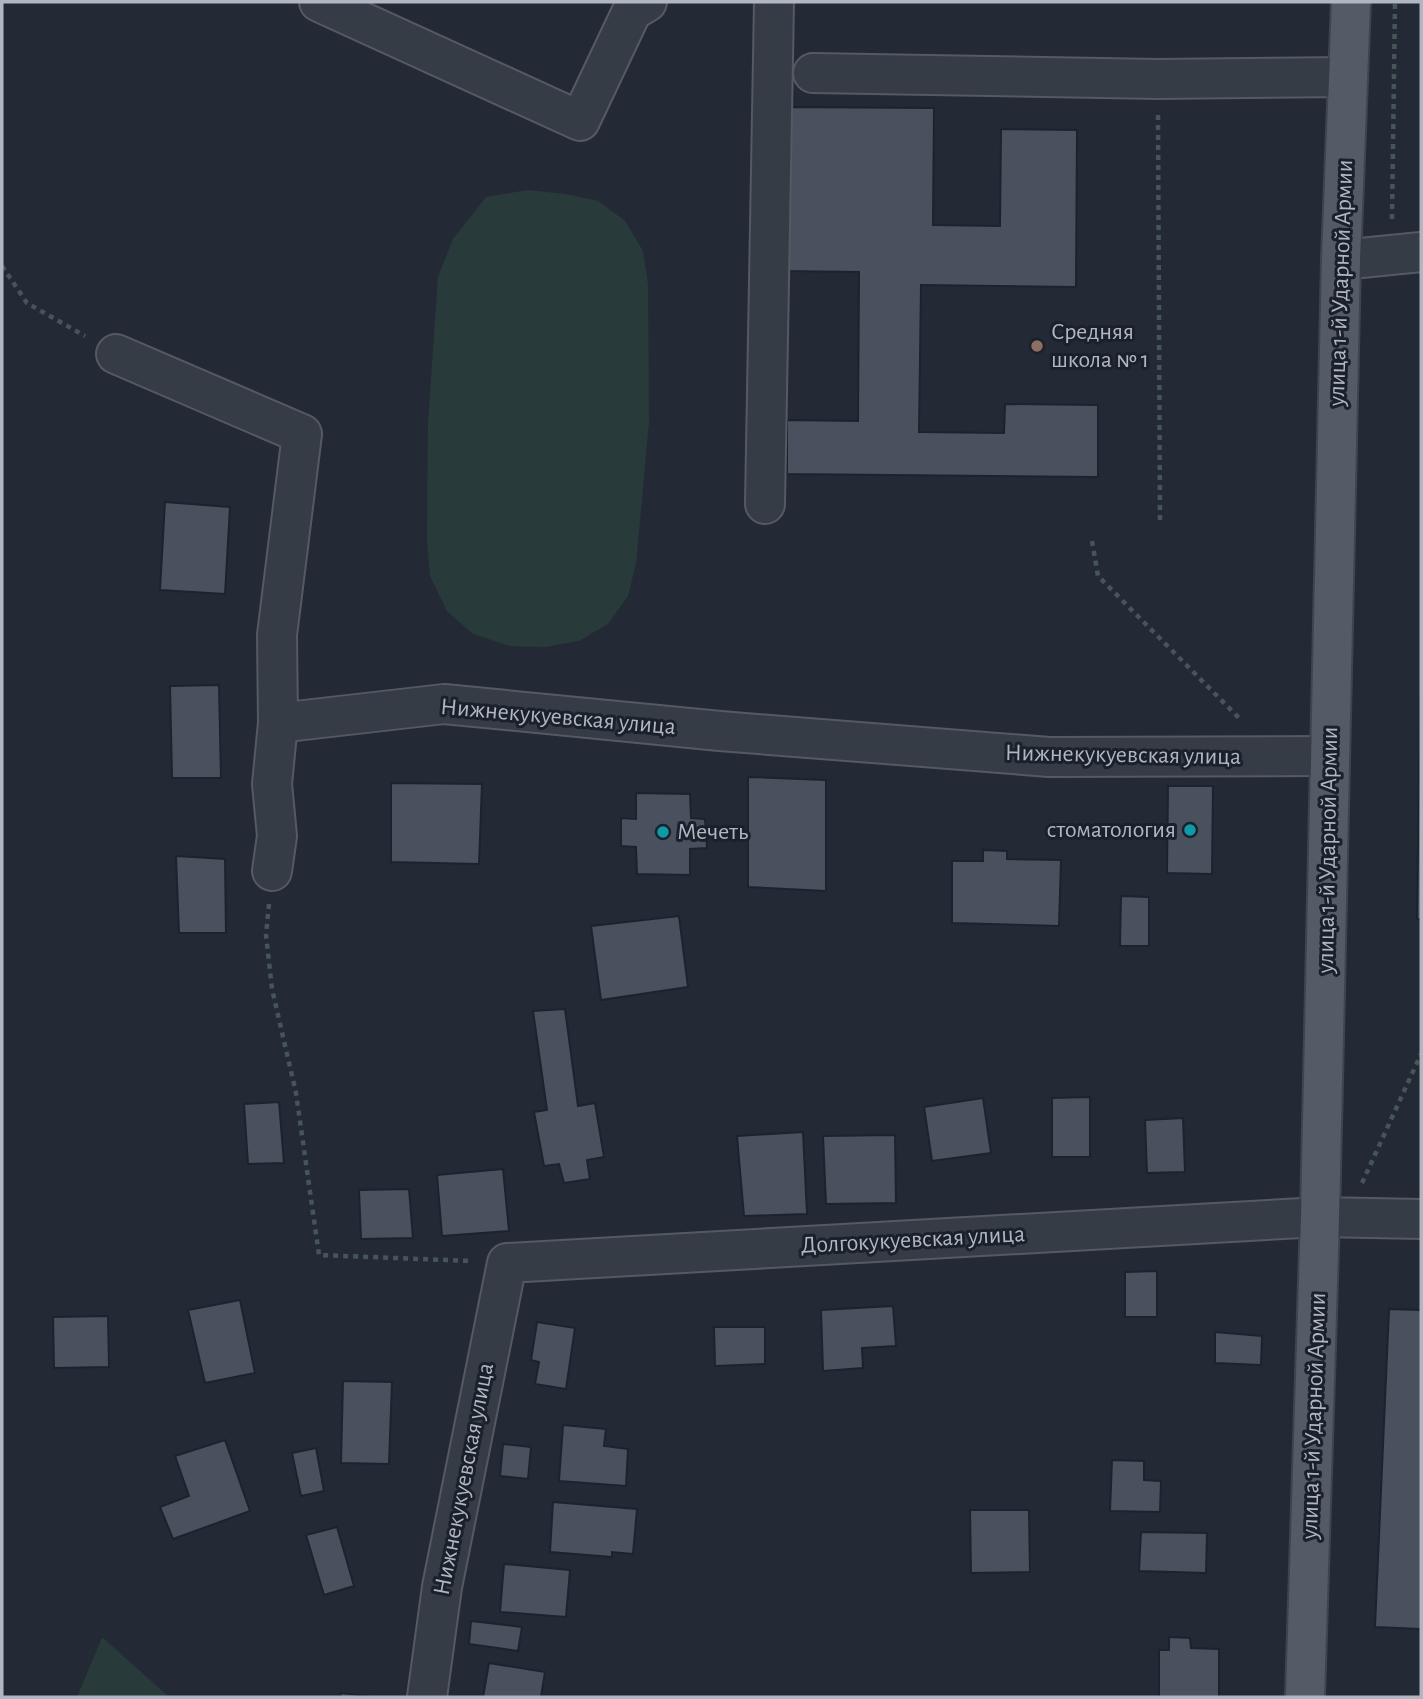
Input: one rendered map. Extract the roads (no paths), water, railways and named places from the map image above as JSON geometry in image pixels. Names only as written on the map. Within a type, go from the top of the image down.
[{"type":"main road","name":"улица 1-й Ударной Армии","points":[[1305,1697],[1334,1217],[1330,756],[1341,260],[1351,2]]},
{"type":"street","points":[[319,2],[580,121],[632,11],[647,2]]},
{"type":"street","points":[[765,504],[774,2]]},
{"type":"street","points":[[813,73],[1158,79],[1348,77]]},
{"type":"street","points":[[1341,260],[1408,253]]},
{"type":"street","points":[[116,354],[302,434],[277,635],[278,723],[272,784],[277,836],[272,871]]},
{"type":"street","name":"Нижнекукуевская улица","points":[[278,723],[444,705],[720,731],[1049,757],[1330,756]]},
{"type":"street","name":"Долгокукуевская улица","points":[[506,1262],[1334,1217],[1421,1219]]},
{"type":"street","name":"Нижнекукуевская улица","points":[[428,1697],[442,1587],[506,1262]]},
{"type":"place","name":"Средняя школа № 1","points":[[1037,346]]},
{"type":"place","name":"стоматология","points":[[1190,830]]},
{"type":"place","name":"Мечеть","points":[[663,832]]}]
